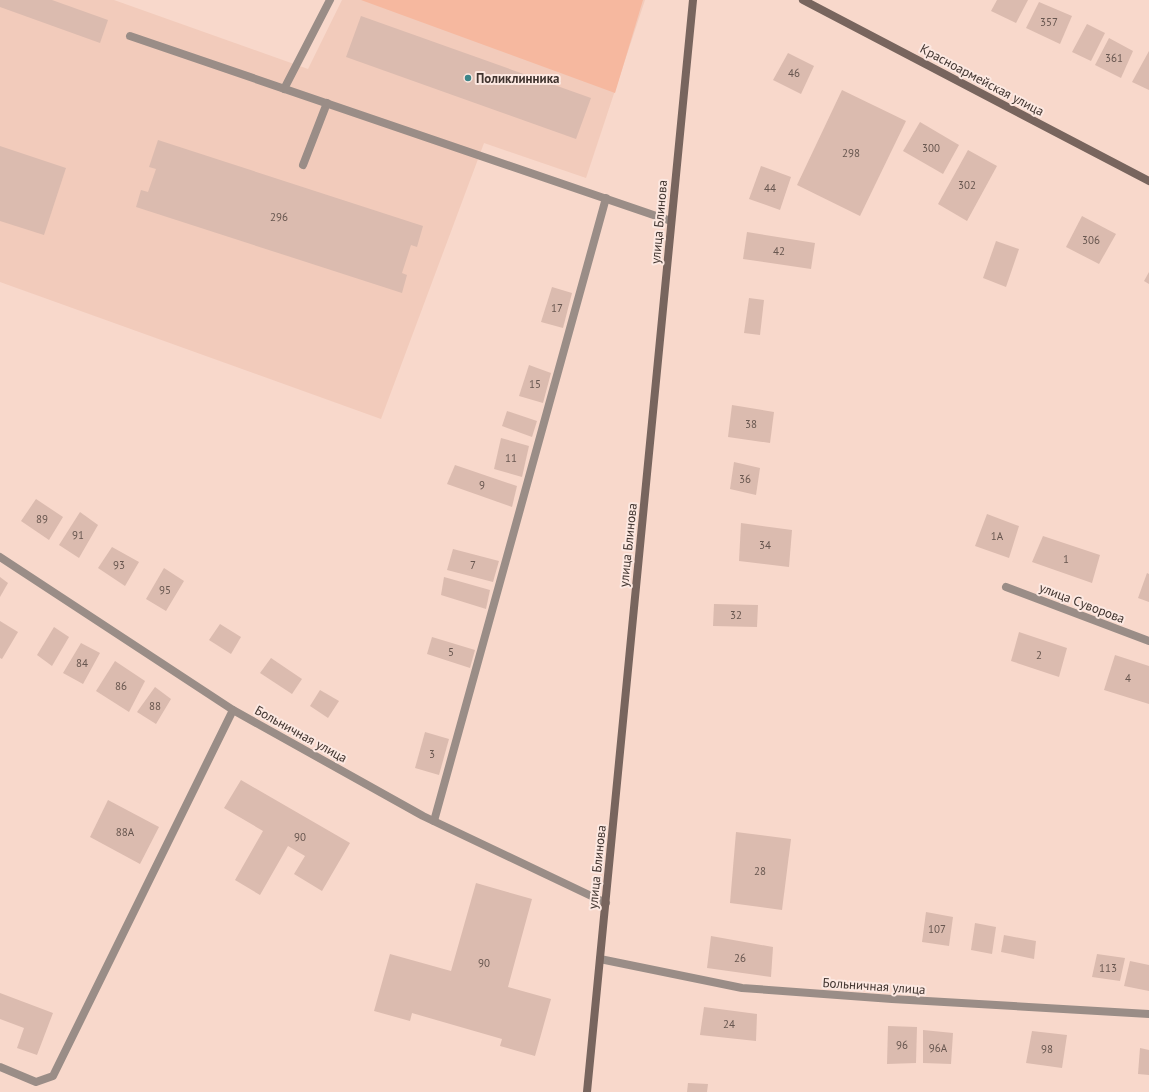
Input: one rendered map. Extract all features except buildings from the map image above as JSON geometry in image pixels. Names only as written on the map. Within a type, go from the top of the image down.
[{"type":"main road","name":"улица Блинова","points":[[588,1092],[693,0]]},
{"type":"main road","name":"Красноармейская улица","points":[[803,0],[1149,182]]},
{"type":"street","points":[[284,89],[330,0]]},
{"type":"street","points":[[130,36],[672,221]]},
{"type":"street","points":[[303,165],[327,103]]},
{"type":"street","points":[[434,821],[606,198]]},
{"type":"street","name":"Больничная улица","points":[[0,557],[233,710],[434,821],[606,903]]},
{"type":"street","name":"улица Суворова","points":[[1006,587],[1149,641]]},
{"type":"street","points":[[0,1067],[36,1082],[53,1076],[233,710]]},
{"type":"street","name":"Больничная улица","points":[[600,959],[742,988],[892,999],[1149,1014]]},
{"type":"shaded area","points":[[0,0],[114,0],[308,69],[342,0],[645,0],[586,178],[484,143],[381,419],[0,282]]},
{"type":"shaded area","points":[[361,0],[643,0],[615,93]]},
{"type":"place","name":"Поликлинника","points":[[468,78]]}]
